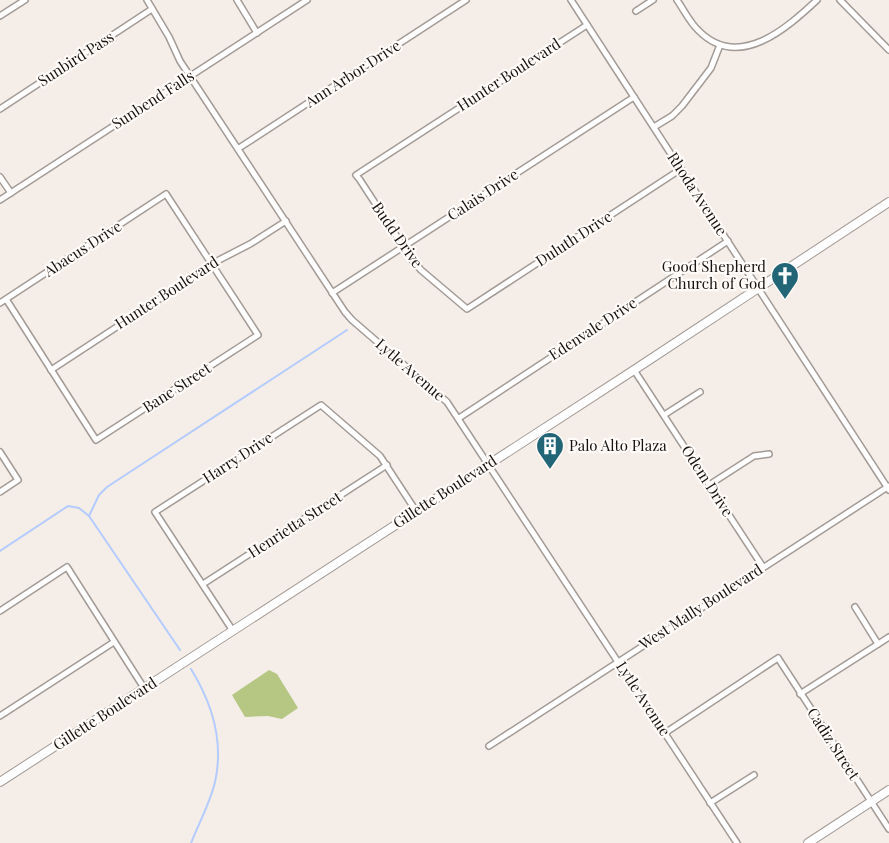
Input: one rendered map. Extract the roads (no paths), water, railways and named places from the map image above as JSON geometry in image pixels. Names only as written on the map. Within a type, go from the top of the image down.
[{"type":"main road","name":"Gillette Boulevard","points":[[0,782],[889,202]]},
{"type":"main road","points":[[808,843],[889,790]]},
{"type":"street","points":[[0,16],[25,0]]},
{"type":"street","name":"Lytle Avenue","points":[[147,0],[190,76],[239,148],[332,293],[352,320],[448,402],[737,843]]},
{"type":"street","points":[[237,0],[257,33]]},
{"type":"street","name":"Sunbend Falls","points":[[0,200],[307,0]]},
{"type":"street","name":"Ann Arbor Drive","points":[[239,148],[466,0]]},
{"type":"street","name":"Rhoda Avenue","points":[[571,0],[888,487]]},
{"type":"street","points":[[636,11],[652,0]]},
{"type":"street","points":[[677,0],[697,30],[707,38],[720,45],[740,47],[762,41],[795,21],[818,0]]},
{"type":"street","points":[[840,0],[889,50]]},
{"type":"street","name":"Sunbird Pass","points":[[0,109],[152,9]]},
{"type":"street","name":"Hunter Boulevard","points":[[356,175],[587,25]]},
{"type":"street","points":[[654,127],[672,116],[682,106],[711,68],[720,45]]},
{"type":"street","name":"Calais Drive","points":[[332,293],[634,97]]},
{"type":"street","name":"Duluth Drive","points":[[467,309],[681,169]]},
{"type":"street","name":"Budd Drive","points":[[356,175],[421,270],[467,309]]},
{"type":"street","points":[[0,177],[11,193]]},
{"type":"street","name":"Abacus Drive","points":[[0,303],[166,194],[211,264]]},
{"type":"street","name":"Hunter Boulevard","points":[[51,370],[211,264],[250,244],[286,221]]},
{"type":"street","name":"Edenvale Drive","points":[[459,418],[728,241]]},
{"type":"street","name":"Bane Street","points":[[51,370],[96,440],[258,335],[211,264]]},
{"type":"street","points":[[6,299],[51,370]]},
{"type":"street","name":"Odem Drive","points":[[634,370],[763,567]]},
{"type":"street","points":[[664,415],[700,392]]},
{"type":"street","name":"Harry Drive","points":[[203,584],[155,512],[321,405],[372,448],[386,465]]},
{"type":"street","points":[[0,452],[18,480],[0,492]]},
{"type":"street","points":[[710,484],[754,456],[769,454]]},
{"type":"street","points":[[386,465],[416,512]]},
{"type":"street","name":"Henrietta Street","points":[[203,584],[386,465]]},
{"type":"street","name":"West Mally Boulevard","points":[[489,746],[888,487]]},
{"type":"street","points":[[0,611],[67,567],[144,688]]},
{"type":"street","points":[[203,584],[233,631]]},
{"type":"street","points":[[855,607],[878,644]]},
{"type":"street","points":[[800,694],[889,637]]},
{"type":"street","points":[[0,716],[114,642]]},
{"type":"street","name":"Cadiz Street","points":[[665,733],[778,658],[889,829]]},
{"type":"street","points":[[710,803],[754,775]]},
{"type":"waterway","points":[[89,516],[99,495],[107,487],[347,330]]},
{"type":"waterway","points":[[0,551],[68,506],[79,508],[89,516],[180,650]]},
{"type":"waterway","points":[[191,669],[210,709],[217,738],[218,752],[213,790],[191,843]]},
{"type":"place","name":"Good Shepherd Church of God","points":[[785,300]]},
{"type":"place","name":"Palo Alto Plaza","points":[[550,470]]}]
